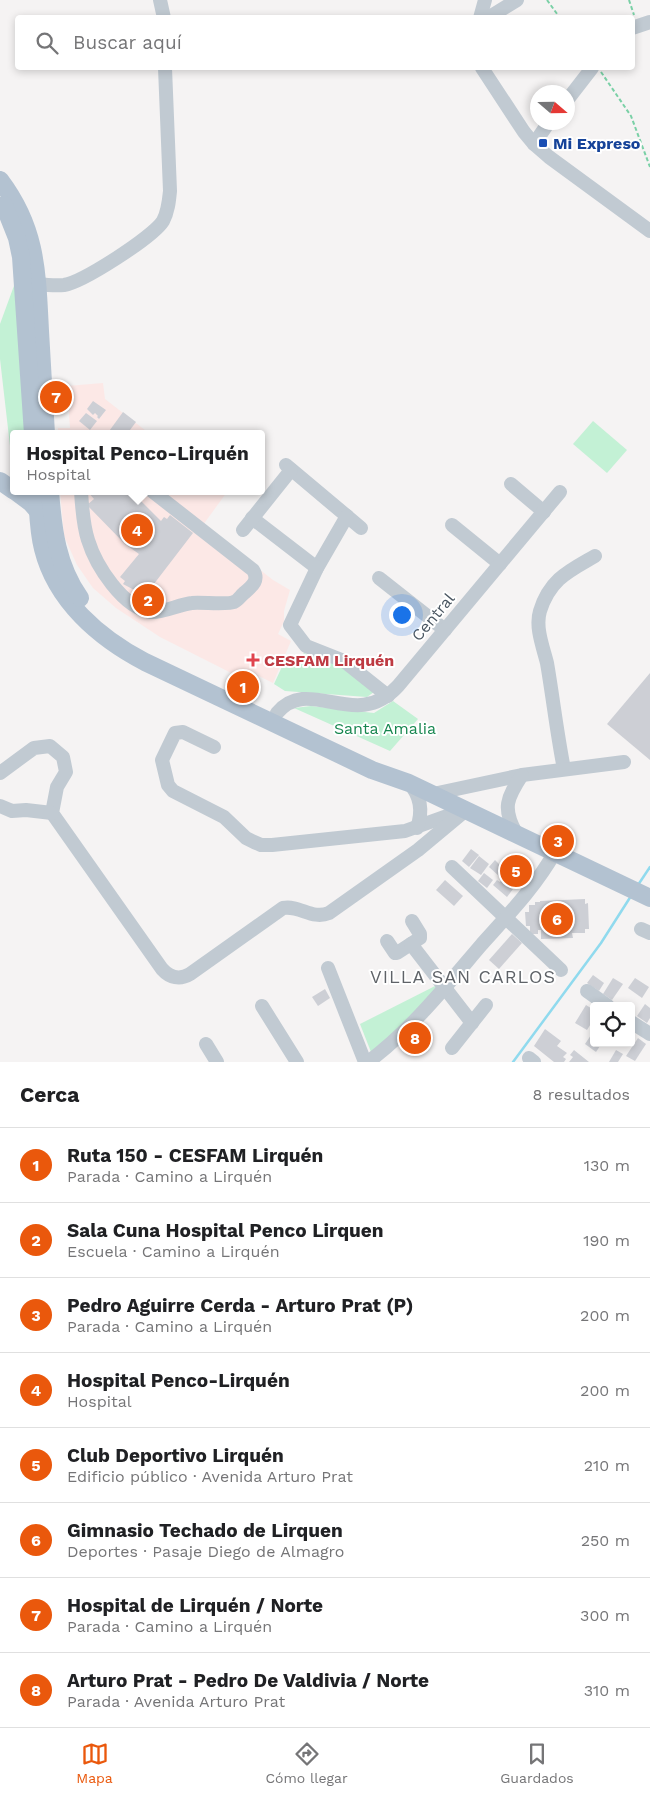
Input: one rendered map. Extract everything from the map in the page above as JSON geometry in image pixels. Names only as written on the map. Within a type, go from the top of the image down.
[{"type":"main road","points":[[0,180],[12,196],[27,226],[34,251],[46,430]]},
{"type":"main road","points":[[0,198],[11,219],[22,258],[33,430]]},
{"type":"main road","points":[[0,479],[10,487]]},
{"type":"main road","points":[[21,495],[38,511]]},
{"type":"main road","points":[[37,495],[43,550],[53,576],[77,611],[108,639],[145,662],[355,762],[382,774],[410,783],[649,898]]},
{"type":"main road","points":[[50,495],[55,540],[62,564],[77,594],[102,622],[134,644],[377,761],[410,783]]},
{"type":"street","points":[[160,0],[163,15]]},
{"type":"street","points":[[481,15],[485,0]]},
{"type":"street","points":[[493,15],[517,0]]},
{"type":"street","points":[[37,284],[64,285],[88,275],[129,250],[157,229],[164,220],[168,209],[170,191],[165,70]]},
{"type":"street","points":[[483,70],[534,144],[549,157],[650,230]]},
{"type":"street","points":[[575,90],[590,70]]},
{"type":"street","points":[[534,144],[544,130]]},
{"type":"street","points":[[243,530],[289,467],[361,528]]},
{"type":"street","points":[[511,484],[544,512]]},
{"type":"street","name":"Central","points":[[277,713],[287,704],[298,699],[362,706],[376,703],[388,696],[560,492]]},
{"type":"street","points":[[81,495],[86,532],[91,550],[108,580],[138,608],[152,612],[183,604],[234,602],[255,583],[256,577],[253,570],[157,495]]},
{"type":"street","points":[[347,516],[317,568],[290,625],[308,648],[340,659],[388,696]]},
{"type":"street","points":[[252,518],[317,568]]},
{"type":"street","points":[[452,525],[500,564]]},
{"type":"street","points":[[564,769],[540,635],[539,612],[560,576],[595,556]]},
{"type":"street","points":[[379,578],[445,630]]},
{"type":"street","points":[[214,747],[183,732],[175,733],[161,762],[168,785],[177,794],[224,817],[246,838],[261,845],[405,831],[466,810]]},
{"type":"street","points":[[0,773],[34,748],[50,746],[63,757],[66,772],[57,787],[52,813],[162,969],[168,975],[181,978],[190,974],[283,908],[292,908],[315,915],[329,913],[418,850],[466,810]]},
{"type":"street","points":[[433,794],[522,775],[624,762]]},
{"type":"street","points":[[516,833],[510,819],[508,799],[522,775]]},
{"type":"street","points":[[410,783],[417,794],[420,806],[421,814],[417,828]]},
{"type":"street","points":[[0,806],[12,811],[26,810],[52,813]]},
{"type":"street","points":[[328,968],[367,1062],[407,1030],[537,881],[555,852]]},
{"type":"street","points":[[452,867],[560,970]]},
{"type":"street","points":[[387,942],[396,954],[420,938],[421,935],[412,921]]},
{"type":"street","points":[[411,944],[472,1023]]},
{"type":"street","points":[[586,991],[602,1002]]},
{"type":"street","points":[[452,1048],[486,1005]]},
{"type":"street","points":[[262,1006],[297,1062]]},
{"type":"street","points":[[635,1025],[650,1034]]},
{"type":"street","points":[[206,1044],[217,1062]]},
{"type":"path","points":[[547,0],[558,15]]},
{"type":"path","points":[[629,0],[640,26]]},
{"type":"path","points":[[599,70],[631,116],[650,167]]},
{"type":"shaded area","points":[[103,383],[105,399],[145,430],[58,430],[58,428],[70,428],[67,386]]},
{"type":"shaded area","points":[[60,495],[225,495],[203,525],[273,580],[290,590],[284,611],[284,621],[278,634],[291,641],[273,683],[259,676],[255,685],[160,637],[116,608],[93,588],[77,565],[64,536]]},
{"type":"green space","points":[[15,283],[25,430],[10,430],[10,446],[0,359],[0,324]]},
{"type":"green space","points":[[593,421],[627,450],[607,473],[573,444]]},
{"type":"green space","points":[[304,653],[338,665],[374,692],[367,697],[285,691],[274,684],[286,658],[295,663]]},
{"type":"green space","name":"Santa Amalia","points":[[393,701],[418,719],[390,751],[294,708],[311,706],[374,713]]},
{"type":"green space","points":[[439,984],[405,1025],[371,1052],[360,1024]]},
{"type":"building","points":[[93,401],[106,410],[99,419],[95,413],[93,415],[87,409]]},
{"type":"building","points":[[123,412],[136,422],[130,430],[110,430]]},
{"type":"building","points":[[86,413],[97,421],[90,430],[79,421]]},
{"type":"building","points":[[90,495],[135,495],[161,521],[164,517],[167,519],[170,515],[193,533],[147,593],[139,587],[136,591],[123,584],[125,581],[120,577],[139,554],[125,544],[87,505],[94,499]]},
{"type":"building","points":[[650,673],[650,760],[607,724]]},
{"type":"building","points":[[471,849],[479,855],[469,867],[462,861]]},
{"type":"building","points":[[479,856],[489,864],[481,875],[470,868]]},
{"type":"building","points":[[508,857],[512,859],[513,857],[528,874],[520,885],[507,870],[500,877],[489,867],[495,860],[500,865]]},
{"type":"building","points":[[484,873],[493,880],[487,888],[478,881]]},
{"type":"building","points":[[502,879],[513,889],[507,897],[493,885],[497,880],[500,882]]},
{"type":"building","points":[[445,880],[463,896],[454,906],[436,890]]},
{"type":"building","points":[[585,899],[585,904],[588,903],[589,929],[585,929],[585,933],[572,933],[573,938],[541,939],[541,930],[538,930],[538,934],[530,934],[530,926],[526,926],[525,912],[529,912],[529,905],[535,905],[535,902],[540,901]]},
{"type":"building","points":[[512,934],[522,943],[499,969],[489,960]]},
{"type":"building","points":[[593,975],[604,983],[599,991],[587,983]]},
{"type":"building","points":[[613,978],[623,984],[612,1000],[603,994]]},
{"type":"building","points":[[635,978],[649,987],[642,998],[628,988]]},
{"type":"building","points":[[325,989],[330,998],[318,1006],[312,997]]},
{"type":"building","points":[[645,1004],[650,1008],[650,1018],[647,1023],[637,1016]]},
{"type":"building","points":[[586,1005],[590,1008],[590,1025],[587,1030],[575,1023]]},
{"type":"building","points":[[545,1029],[561,1041],[557,1046],[567,1053],[563,1057],[566,1059],[564,1062],[554,1062],[534,1046]]},
{"type":"building","points":[[590,1036],[590,1047],[599,1047],[596,1052],[585,1044]]},
{"type":"building","points":[[638,1038],[646,1044],[635,1061],[626,1056],[632,1047],[635,1047]]},
{"type":"building","points":[[574,1050],[589,1062],[569,1062],[573,1057],[570,1055]]},
{"type":"building","points":[[616,1050],[623,1054],[618,1062],[609,1062]]},
{"type":"waterway","points":[[638,885],[650,867]]},
{"type":"waterway","points":[[513,1062],[601,943],[631,896]]},
{"type":"place","name":"Mi Expreso","points":[[543,143]]},
{"type":"place","name":"Hospital de Lirquén / Norte","points":[[56,397]]},
{"type":"place","name":"Hospital Penco-Lirquén","points":[[137,530]]},
{"type":"place","name":"Sala Cuna Hospital Penco Lirquen","points":[[148,600]]},
{"type":"place","name":"CESFAM Lirquén","points":[[253,660]]},
{"type":"place","name":"Ruta 150 - CESFAM Lirquén","points":[[243,687]]},
{"type":"place","name":"Pedro Aguirre Cerda - Arturo Prat (P)","points":[[558,841]]},
{"type":"place","name":"Club Deportivo Lirquén","points":[[516,871]]},
{"type":"place","name":"Gimnasio Techado de Lirquen","points":[[557,919]]},
{"type":"place","name":"Arturo Prat - Pedro De Valdivia / Norte","points":[[415,1038]]},
{"type":"district","name":"VILLA SAN CARLOS","points":[[463,976]]}]
